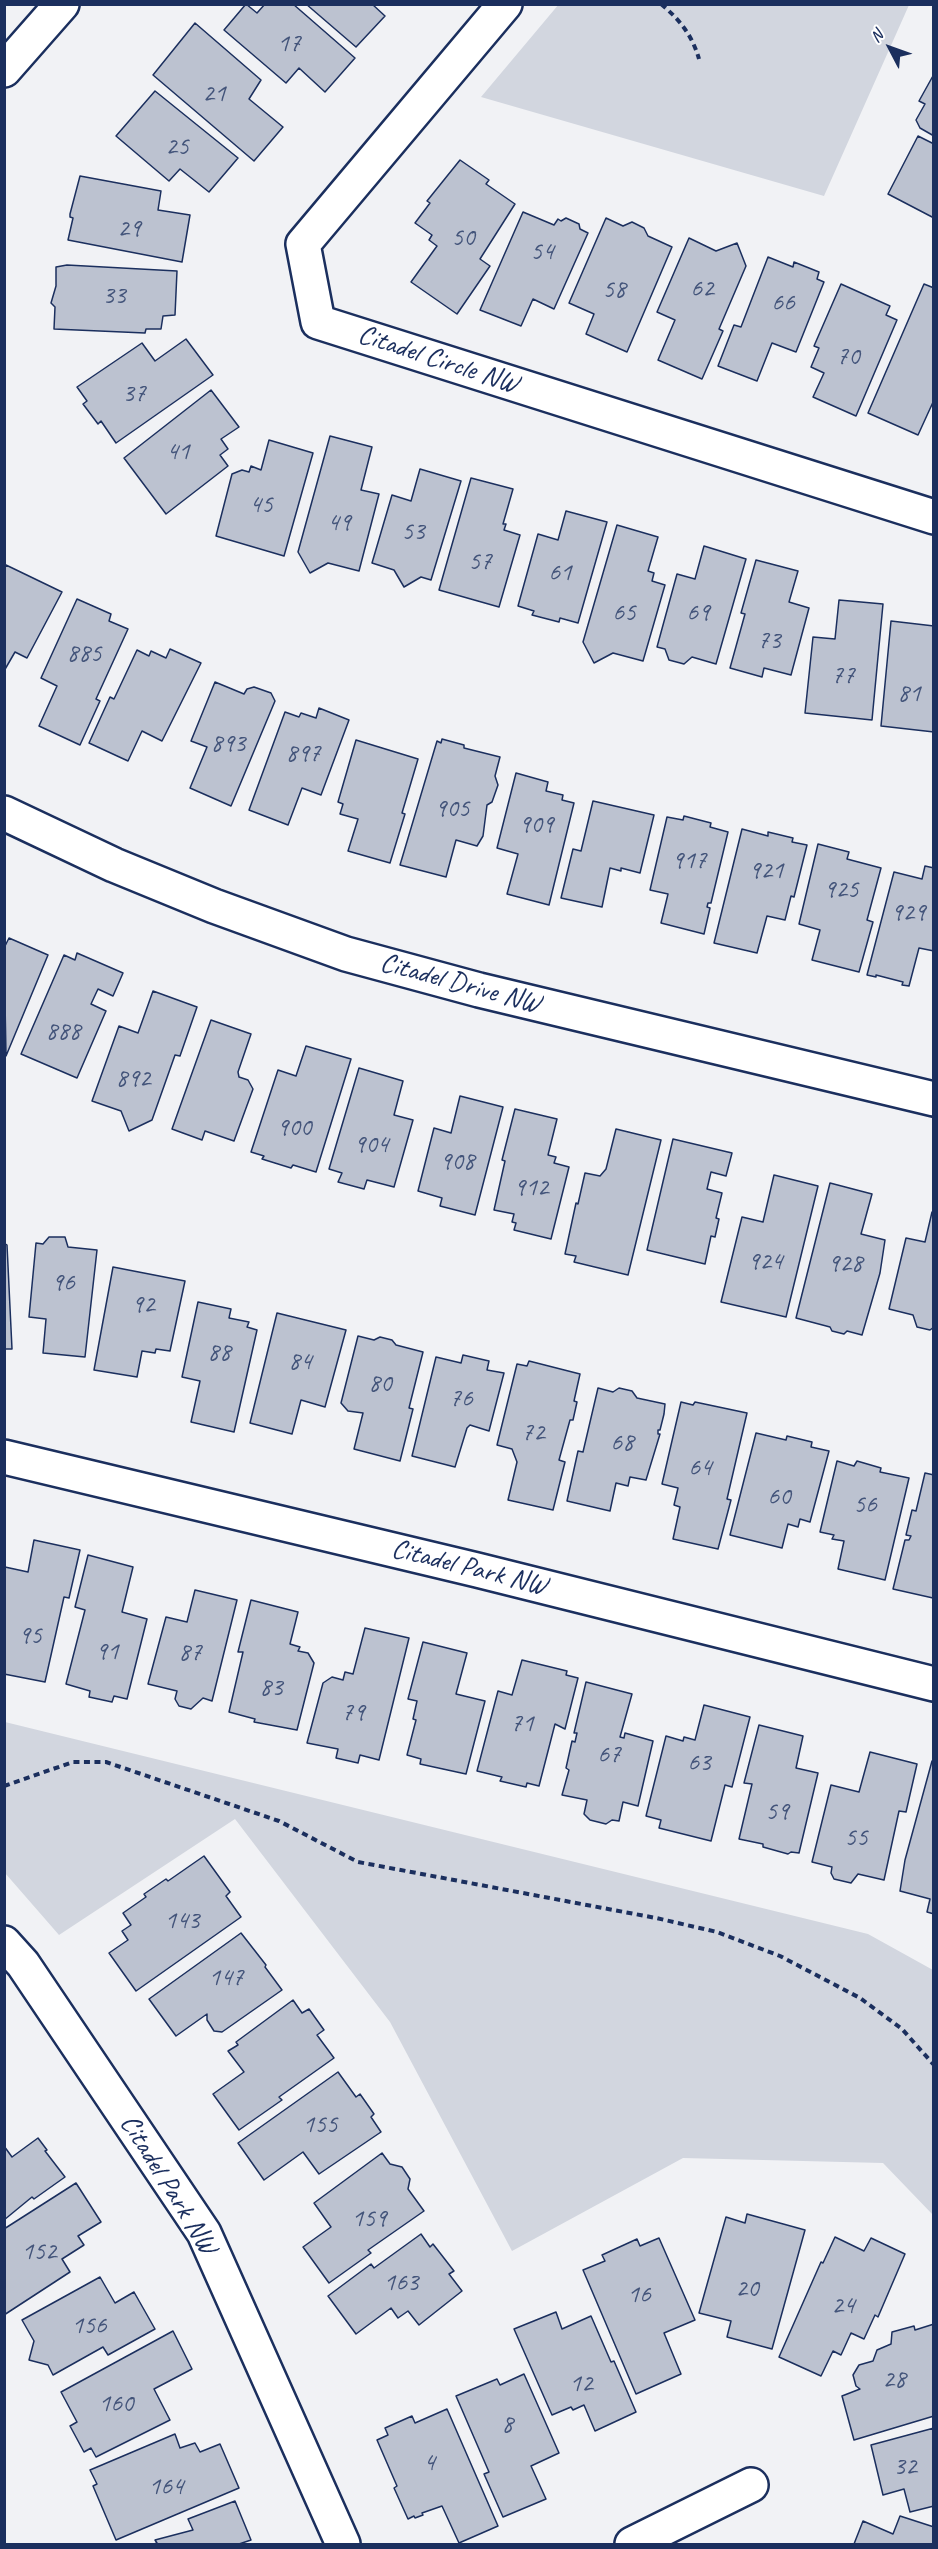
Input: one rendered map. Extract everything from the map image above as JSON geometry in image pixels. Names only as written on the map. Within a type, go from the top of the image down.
[{"type":"street","points":[[4,70],[62,4]]},
{"type":"street","name":"Citadel Circle NW","points":[[505,4],[303,244],[318,322],[933,517]]},
{"type":"street","name":"Citadel Drive NW","points":[[4,813],[114,865],[214,906],[346,954],[479,990],[933,1099]]},
{"type":"street","name":"Citadel Park NW","points":[[4,1457],[477,1570],[933,1684]]},
{"type":"street","name":"Citadel Park NW","points":[[4,1943],[23,1964],[204,2233],[343,2544]]},
{"type":"street","points":[[632,2544],[751,2485]]},
{"type":"path","points":[[660,4],[687,30],[699,59]]},
{"type":"path","points":[[4,1786],[73,1762],[106,1762],[279,1821],[358,1862],[717,1932],[780,1956],[860,1998],[902,2029],[933,2065]]},
{"type":"shaded area","points":[[559,4],[909,5],[824,196],[481,97]]},
{"type":"shaded area","points":[[5,1722],[868,1934],[933,1970],[933,2215],[883,2163],[683,2158],[512,2251],[390,2022],[235,1819],[59,1935],[5,1873]]},
{"type":"building","points":[[246,4],[257,13],[265,4],[293,4],[355,58],[325,92],[299,68],[286,83],[224,30]]},
{"type":"building","points":[[306,4],[372,4],[385,16],[356,47]]},
{"type":"building","points":[[195,23],[261,80],[249,99],[283,127],[254,161],[153,75]]},
{"type":"building","points":[[934,74],[934,136],[920,128],[916,120],[925,104],[919,101]]},
{"type":"building","points":[[155,91],[238,158],[209,192],[180,169],[169,181],[116,136]]},
{"type":"building","points":[[918,136],[934,144],[934,218],[888,194]]},
{"type":"building","points":[[460,160],[489,180],[486,184],[515,204],[480,259],[490,266],[457,314],[411,282],[437,246],[429,240],[432,235],[415,223],[430,203],[427,201]]},
{"type":"building","points":[[80,176],[161,191],[158,210],[190,215],[182,262],[68,240],[73,218],[70,214]]},
{"type":"building","points":[[523,212],[554,225],[558,219],[561,221],[566,218],[579,224],[580,229],[588,233],[554,309],[533,299],[521,326],[480,310]]},
{"type":"building","points":[[606,218],[623,226],[632,222],[644,228],[648,236],[672,247],[627,352],[586,334],[594,314],[569,303]]},
{"type":"building","points":[[689,238],[716,251],[737,243],[746,266],[719,329],[723,331],[702,379],[658,360],[675,320],[657,312]]},
{"type":"building","points":[[768,257],[793,267],[794,262],[819,272],[817,279],[824,282],[796,352],[772,343],[757,381],[718,366],[734,325],[741,327]]},
{"type":"building","points":[[67,265],[177,271],[175,315],[163,316],[161,329],[146,329],[145,333],[54,329],[55,307],[51,303],[56,286],[56,267]]},
{"type":"building","points":[[841,284],[890,306],[886,315],[897,320],[856,416],[813,397],[824,373],[811,367],[819,348],[814,346]]},
{"type":"building","points":[[924,284],[934,288],[934,400],[918,435],[868,413]]},
{"type":"building","points":[[186,339],[213,375],[116,443],[101,421],[98,424],[83,404],[87,401],[77,387],[142,343],[155,361]]},
{"type":"building","points":[[211,390],[239,427],[221,439],[228,449],[220,455],[228,466],[166,514],[124,458]]},
{"type":"building","points":[[330,436],[372,447],[361,490],[379,494],[359,571],[328,563],[310,573],[298,552]]},
{"type":"building","points":[[269,440],[313,453],[284,556],[216,536],[232,474],[242,470],[249,472],[251,466],[261,470]]},
{"type":"building","points":[[420,469],[461,481],[431,580],[421,577],[404,587],[394,570],[372,563],[392,495],[411,501]]},
{"type":"building","points":[[471,478],[513,489],[503,524],[506,524],[504,530],[520,535],[499,607],[439,590]]},
{"type":"building","points":[[566,511],[607,522],[578,623],[560,618],[559,622],[532,615],[534,611],[518,606],[538,534],[558,540]]},
{"type":"building","points":[[617,525],[658,537],[648,571],[654,573],[652,581],[665,585],[643,661],[613,653],[594,663],[583,642]]},
{"type":"building","points":[[704,546],[746,559],[716,664],[692,657],[684,664],[669,660],[665,649],[657,647],[677,574],[695,579]]},
{"type":"building","points":[[756,560],[798,571],[789,602],[809,608],[791,675],[764,668],[762,677],[730,668],[745,614],[741,613]]},
{"type":"building","points":[[6,565],[62,592],[27,658],[15,652],[4,671],[4,568]]},
{"type":"building","points":[[77,599],[111,614],[109,621],[128,629],[96,699],[100,701],[80,745],[39,726],[57,686],[41,678]]},
{"type":"building","points":[[839,600],[883,604],[872,720],[805,713],[813,637],[835,639]]},
{"type":"building","points":[[891,621],[934,626],[934,732],[881,726]]},
{"type":"building","points":[[170,649],[201,663],[162,741],[142,731],[128,761],[89,743],[110,697],[114,699],[137,650],[149,656],[151,651],[166,658]]},
{"type":"building","points":[[215,682],[244,694],[247,689],[254,687],[271,693],[275,701],[231,806],[190,788],[207,747],[191,741]]},
{"type":"building","points":[[319,708],[349,720],[321,795],[302,788],[288,825],[249,810],[285,712],[299,717],[301,713],[316,718]]},
{"type":"building","points":[[442,739],[464,745],[464,748],[500,757],[495,776],[498,785],[492,802],[487,805],[483,836],[477,846],[456,840],[446,877],[400,865],[437,741],[441,743]]},
{"type":"building","points":[[356,740],[418,759],[390,863],[348,851],[358,819],[340,814],[343,804],[338,802]]},
{"type":"building","points":[[516,773],[548,782],[546,791],[563,795],[562,800],[574,803],[549,905],[507,894],[518,854],[497,848]]},
{"type":"building","points":[[593,801],[654,815],[640,873],[621,868],[621,871],[610,868],[602,907],[561,898],[573,849],[581,851]]},
{"type":"building","points":[[684,816],[711,823],[710,827],[728,832],[711,903],[708,903],[707,907],[710,908],[704,934],[661,923],[668,894],[650,890],[667,817],[683,820]]},
{"type":"building","points":[[742,829],[768,836],[768,832],[793,838],[792,842],[807,845],[794,897],[791,896],[785,920],[767,916],[757,953],[714,943]]},
{"type":"building","points":[[818,844],[849,852],[847,859],[881,868],[867,920],[873,922],[859,972],[812,960],[820,930],[799,924]]},
{"type":"building","points":[[925,866],[934,868],[934,951],[919,948],[909,986],[902,985],[903,982],[867,975],[894,872],[922,879]]},
{"type":"building","points":[[9,938],[48,955],[6,1056],[4,948]]},
{"type":"building","points":[[77,953],[123,973],[113,996],[98,989],[91,1004],[106,1011],[77,1078],[21,1054],[64,955],[75,960]]},
{"type":"building","points":[[153,991],[197,1007],[180,1056],[175,1055],[152,1120],[129,1131],[121,1111],[92,1101],[119,1026],[138,1033]]},
{"type":"building","points":[[211,1020],[251,1034],[238,1072],[239,1077],[248,1080],[253,1089],[234,1141],[205,1131],[202,1140],[172,1129]]},
{"type":"building","points":[[306,1046],[351,1059],[316,1172],[293,1165],[291,1168],[262,1159],[264,1156],[251,1152],[278,1070],[296,1076]]},
{"type":"building","points":[[359,1068],[403,1081],[394,1115],[413,1120],[394,1187],[367,1180],[364,1189],[338,1182],[342,1173],[329,1169]]},
{"type":"building","points":[[460,1096],[503,1107],[475,1215],[440,1206],[442,1198],[418,1191],[434,1128],[451,1133]]},
{"type":"building","points":[[515,1109],[557,1119],[548,1155],[556,1157],[554,1163],[569,1167],[551,1239],[514,1230],[516,1223],[512,1222],[514,1214],[494,1210],[505,1161],[502,1160]]},
{"type":"building","points":[[616,1129],[661,1140],[628,1275],[574,1262],[576,1256],[565,1254],[585,1173],[600,1176],[606,1169]]},
{"type":"building","points":[[673,1139],[732,1153],[726,1176],[711,1172],[707,1189],[722,1193],[716,1218],[719,1219],[715,1237],[711,1236],[705,1264],[647,1250]]},
{"type":"building","points":[[774,1175],[818,1186],[786,1317],[721,1302],[742,1217],[763,1222]]},
{"type":"building","points":[[830,1183],[872,1194],[861,1234],[885,1240],[880,1273],[862,1335],[847,1331],[844,1334],[832,1331],[830,1327],[796,1318]]},
{"type":"building","points":[[932,1212],[934,1212],[934,1327],[930,1330],[917,1327],[913,1315],[889,1309],[906,1238],[925,1242]]},
{"type":"building","points":[[49,1237],[65,1237],[68,1247],[97,1250],[85,1357],[43,1353],[46,1319],[29,1317],[36,1243],[43,1244]]},
{"type":"building","points":[[4,1243],[7,1245],[12,1349],[4,1349]]},
{"type":"building","points":[[113,1267],[185,1281],[170,1351],[156,1349],[155,1353],[142,1351],[137,1377],[94,1370]]},
{"type":"building","points":[[198,1302],[231,1309],[229,1318],[249,1322],[247,1327],[257,1330],[234,1432],[191,1422],[200,1381],[182,1377]]},
{"type":"building","points":[[277,1313],[346,1330],[325,1407],[301,1400],[292,1434],[250,1423]]},
{"type":"building","points":[[358,1336],[374,1340],[380,1337],[392,1340],[396,1345],[423,1352],[409,1408],[413,1409],[400,1461],[354,1449],[363,1413],[348,1411],[341,1403]]},
{"type":"building","points":[[463,1355],[489,1361],[487,1370],[504,1373],[489,1431],[470,1425],[467,1428],[455,1467],[412,1456],[436,1357],[461,1363]]},
{"type":"building","points":[[529,1361],[580,1374],[574,1401],[577,1402],[573,1420],[570,1420],[559,1460],[565,1462],[553,1510],[508,1500],[517,1462],[512,1449],[497,1445],[517,1364],[527,1366]]},
{"type":"building","points":[[598,1388],[613,1392],[619,1388],[632,1391],[637,1398],[665,1404],[660,1430],[658,1430],[660,1434],[646,1480],[630,1477],[628,1486],[616,1483],[610,1511],[567,1501],[578,1451],[583,1452]]},
{"type":"building","points":[[681,1402],[693,1405],[695,1402],[747,1413],[727,1499],[731,1500],[718,1549],[673,1539],[680,1507],[674,1505],[678,1488],[662,1484]]},
{"type":"building","points":[[756,1433],[786,1440],[787,1436],[812,1442],[811,1447],[829,1451],[810,1522],[800,1519],[798,1527],[788,1524],[782,1548],[730,1535]]},
{"type":"building","points":[[837,1461],[854,1466],[857,1461],[881,1468],[880,1472],[909,1478],[885,1580],[838,1569],[844,1541],[832,1539],[834,1535],[820,1532]]},
{"type":"building","points":[[925,1473],[934,1475],[933,1598],[893,1589],[905,1540],[909,1540],[911,1536],[906,1535],[912,1510],[916,1511]]},
{"type":"building","points":[[34,1540],[80,1550],[69,1598],[64,1597],[45,1682],[4,1674],[4,1570],[5,1567],[28,1572]]},
{"type":"building","points":[[88,1555],[133,1567],[122,1612],[147,1619],[127,1699],[114,1696],[112,1702],[89,1697],[90,1691],[66,1684],[85,1610],[75,1607]]},
{"type":"building","points":[[195,1590],[237,1600],[212,1701],[203,1698],[191,1709],[179,1706],[175,1699],[177,1691],[148,1684],[166,1617],[187,1622]]},
{"type":"building","points":[[251,1600],[298,1612],[290,1644],[300,1647],[298,1651],[308,1653],[314,1663],[297,1730],[254,1722],[255,1719],[229,1712],[243,1652],[238,1652]]},
{"type":"building","points":[[365,1628],[409,1638],[379,1760],[360,1755],[358,1763],[336,1758],[338,1749],[307,1743],[323,1683],[332,1677],[343,1680],[345,1672],[353,1674]]},
{"type":"building","points":[[423,1642],[467,1653],[456,1694],[485,1701],[466,1774],[420,1764],[421,1759],[407,1755],[416,1720],[413,1719],[417,1701],[408,1699]]},
{"type":"building","points":[[522,1660],[567,1671],[566,1675],[578,1678],[565,1729],[555,1724],[539,1786],[527,1783],[526,1787],[500,1781],[502,1777],[477,1771],[498,1691],[512,1695]]},
{"type":"building","points":[[586,1682],[632,1694],[620,1737],[624,1738],[625,1733],[653,1741],[638,1806],[623,1802],[619,1821],[612,1820],[606,1824],[590,1820],[584,1814],[587,1800],[562,1795]]},
{"type":"building","points":[[704,1705],[750,1717],[732,1787],[725,1785],[711,1841],[659,1828],[661,1820],[646,1816],[666,1736],[683,1741],[684,1737],[695,1740]]},
{"type":"building","points":[[759,1725],[803,1736],[796,1768],[818,1773],[799,1853],[788,1854],[763,1847],[763,1844],[739,1839],[752,1784],[744,1783]]},
{"type":"building","points":[[870,1752],[917,1764],[906,1812],[899,1811],[884,1880],[858,1874],[851,1883],[834,1879],[831,1873],[832,1867],[812,1862],[831,1785],[859,1792]]},
{"type":"building","points":[[932,1761],[934,1762],[934,1914],[927,1912],[930,1899],[900,1891],[905,1860]]},
{"type":"building","points":[[204,1856],[230,1892],[226,1896],[241,1917],[136,1991],[109,1953],[128,1940],[122,1931],[131,1925],[123,1913],[146,1897],[144,1894],[166,1879],[168,1881]]},
{"type":"building","points":[[241,1933],[282,1990],[222,2032],[214,2031],[207,2020],[207,2014],[176,2036],[149,1999]]},
{"type":"building","points":[[293,2000],[302,2013],[309,2009],[324,2030],[317,2035],[334,2058],[279,2097],[282,2100],[239,2130],[213,2094],[244,2072],[228,2051],[238,2045],[236,2042]]},
{"type":"building","points":[[338,2072],[356,2097],[360,2094],[374,2114],[371,2117],[381,2132],[319,2174],[303,2152],[264,2180],[238,2143]]},
{"type":"building","points":[[38,2138],[65,2177],[34,2199],[32,2197],[4,2220],[4,2146],[12,2157]]},
{"type":"building","points":[[382,2153],[390,2164],[402,2167],[410,2179],[408,2189],[424,2211],[368,2250],[371,2253],[329,2283],[303,2247],[331,2227],[314,2203]]},
{"type":"building","points":[[76,2183],[101,2222],[78,2236],[84,2245],[62,2259],[70,2272],[4,2315],[4,2229]]},
{"type":"building","points":[[747,2214],[805,2230],[772,2349],[727,2337],[731,2321],[699,2313],[726,2217],[745,2223]]},
{"type":"building","points":[[421,2234],[430,2247],[433,2244],[454,2271],[449,2274],[462,2291],[419,2325],[408,2311],[398,2318],[391,2308],[356,2334],[328,2296],[371,2264],[374,2268]]},
{"type":"building","points":[[835,2237],[864,2251],[871,2238],[905,2254],[878,2317],[875,2315],[864,2339],[851,2333],[841,2355],[833,2351],[821,2376],[779,2357],[821,2262],[823,2263]]},
{"type":"building","points":[[659,2238],[695,2320],[664,2333],[681,2374],[636,2394],[583,2270],[605,2261],[602,2255],[637,2239],[640,2246]]},
{"type":"building","points":[[100,2277],[115,2303],[134,2292],[155,2329],[108,2355],[103,2347],[53,2375],[48,2365],[29,2360],[34,2341],[22,2320]]},
{"type":"building","points":[[556,2312],[562,2329],[591,2316],[636,2412],[595,2431],[584,2405],[573,2410],[571,2407],[552,2415],[514,2329]]},
{"type":"building","points":[[934,2324],[934,2416],[854,2440],[842,2396],[860,2389],[856,2386],[853,2375],[859,2365],[873,2361],[877,2350],[891,2344],[892,2332],[914,2326],[915,2330]]},
{"type":"building","points":[[173,2331],[192,2369],[154,2389],[170,2420],[96,2457],[91,2448],[84,2452],[70,2426],[77,2422],[61,2392]]},
{"type":"building","points":[[524,2374],[559,2453],[531,2466],[546,2499],[503,2517],[484,2474],[489,2472],[456,2396],[497,2379],[500,2385]]},
{"type":"building","points":[[447,2409],[498,2526],[459,2543],[442,2506],[408,2519],[394,2488],[397,2486],[377,2440],[388,2435],[385,2428],[412,2416],[415,2423]]},
{"type":"building","points":[[934,2428],[934,2506],[910,2512],[904,2489],[883,2495],[871,2445]]},
{"type":"building","points":[[175,2434],[180,2448],[195,2443],[200,2452],[220,2444],[239,2488],[116,2540],[93,2486],[97,2484],[90,2470]]},
{"type":"building","points":[[235,2501],[251,2540],[239,2544],[154,2544],[157,2543],[155,2540],[193,2530],[188,2519]]},
{"type":"building","points":[[900,2516],[934,2527],[934,2544],[854,2544],[863,2521],[893,2534]]}]
